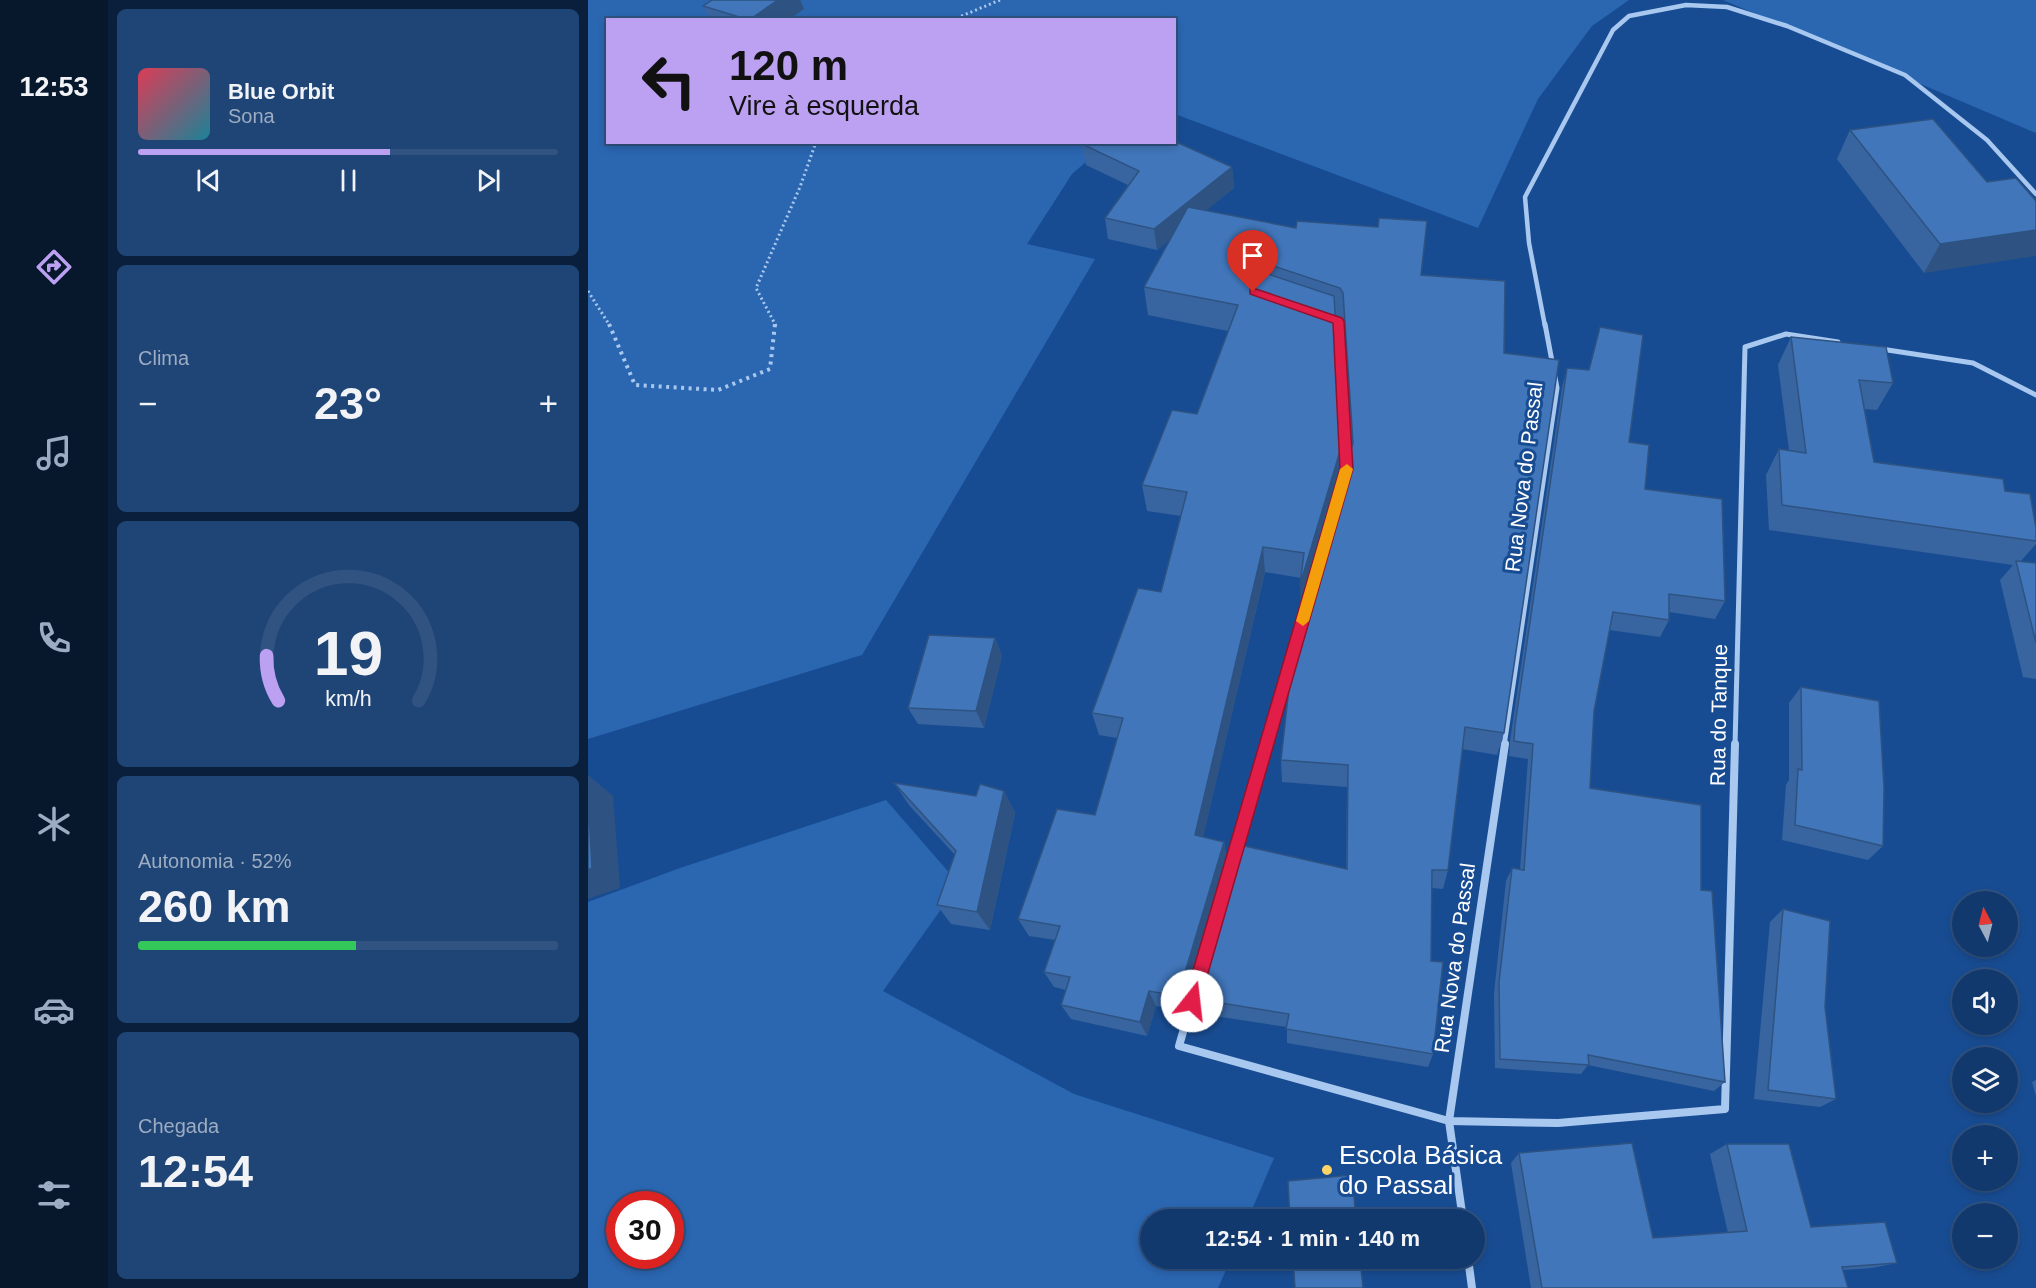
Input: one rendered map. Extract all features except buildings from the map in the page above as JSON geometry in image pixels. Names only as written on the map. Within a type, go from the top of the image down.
[{"type":"street","name":"Rua Nova do Passal","points":[[1461,1209],[1449,1121],[1557,388],[1529,243],[1525,197],[1613,30],[1629,16],[1646,10],[1686,5],[1727,8],[1787,26],[1905,75],[1987,140],[2036,194]]},
{"type":"street","points":[[1317,314],[1338,321],[1347,469],[1343,480]]},
{"type":"street","name":"Rua do Tanque","points":[[1449,1121],[1558,1123],[1725,1109],[1744,347],[1786,334],[1844,343]]},
{"type":"street","points":[[1868,347],[1973,363],[2024,387],[2036,396]]},
{"type":"street","points":[[1232,865],[1297,639]]},
{"type":"street","points":[[1196,989],[1179,1046],[1449,1121]]},
{"type":"street","points":[[1469,1269],[1472,1288]]},
{"type":"path","points":[[957,18],[1000,0]]},
{"type":"path","points":[[588,291],[614,332],[635,385],[718,390],[770,369],[776,326],[756,288],[800,187],[815,144]]},
{"type":"shaded area","points":[[588,0],[1629,0],[1592,26],[1538,99],[1478,228],[1176,114],[1176,18],[606,18],[606,144],[1107,144],[1072,174],[1027,244],[1095,259],[862,655],[588,739]]},
{"type":"shaded area","points":[[1723,0],[2036,0],[2036,133]]},
{"type":"shaded area","points":[[886,800],[959,884],[883,991],[1074,1094],[1274,1158],[1252,1209],[1140,1209],[1140,1269],[1227,1269],[1218,1288],[588,1288],[588,902],[680,868]]},
{"type":"slow traffic","points":[[1303,621],[1347,469]]},
{"type":"place","name":"Escola Básica do Passal","points":[[1327,1170]]},
{"type":"route","points":[[1192,1001],[1347,469],[1338,321],[1253,292]]}]
